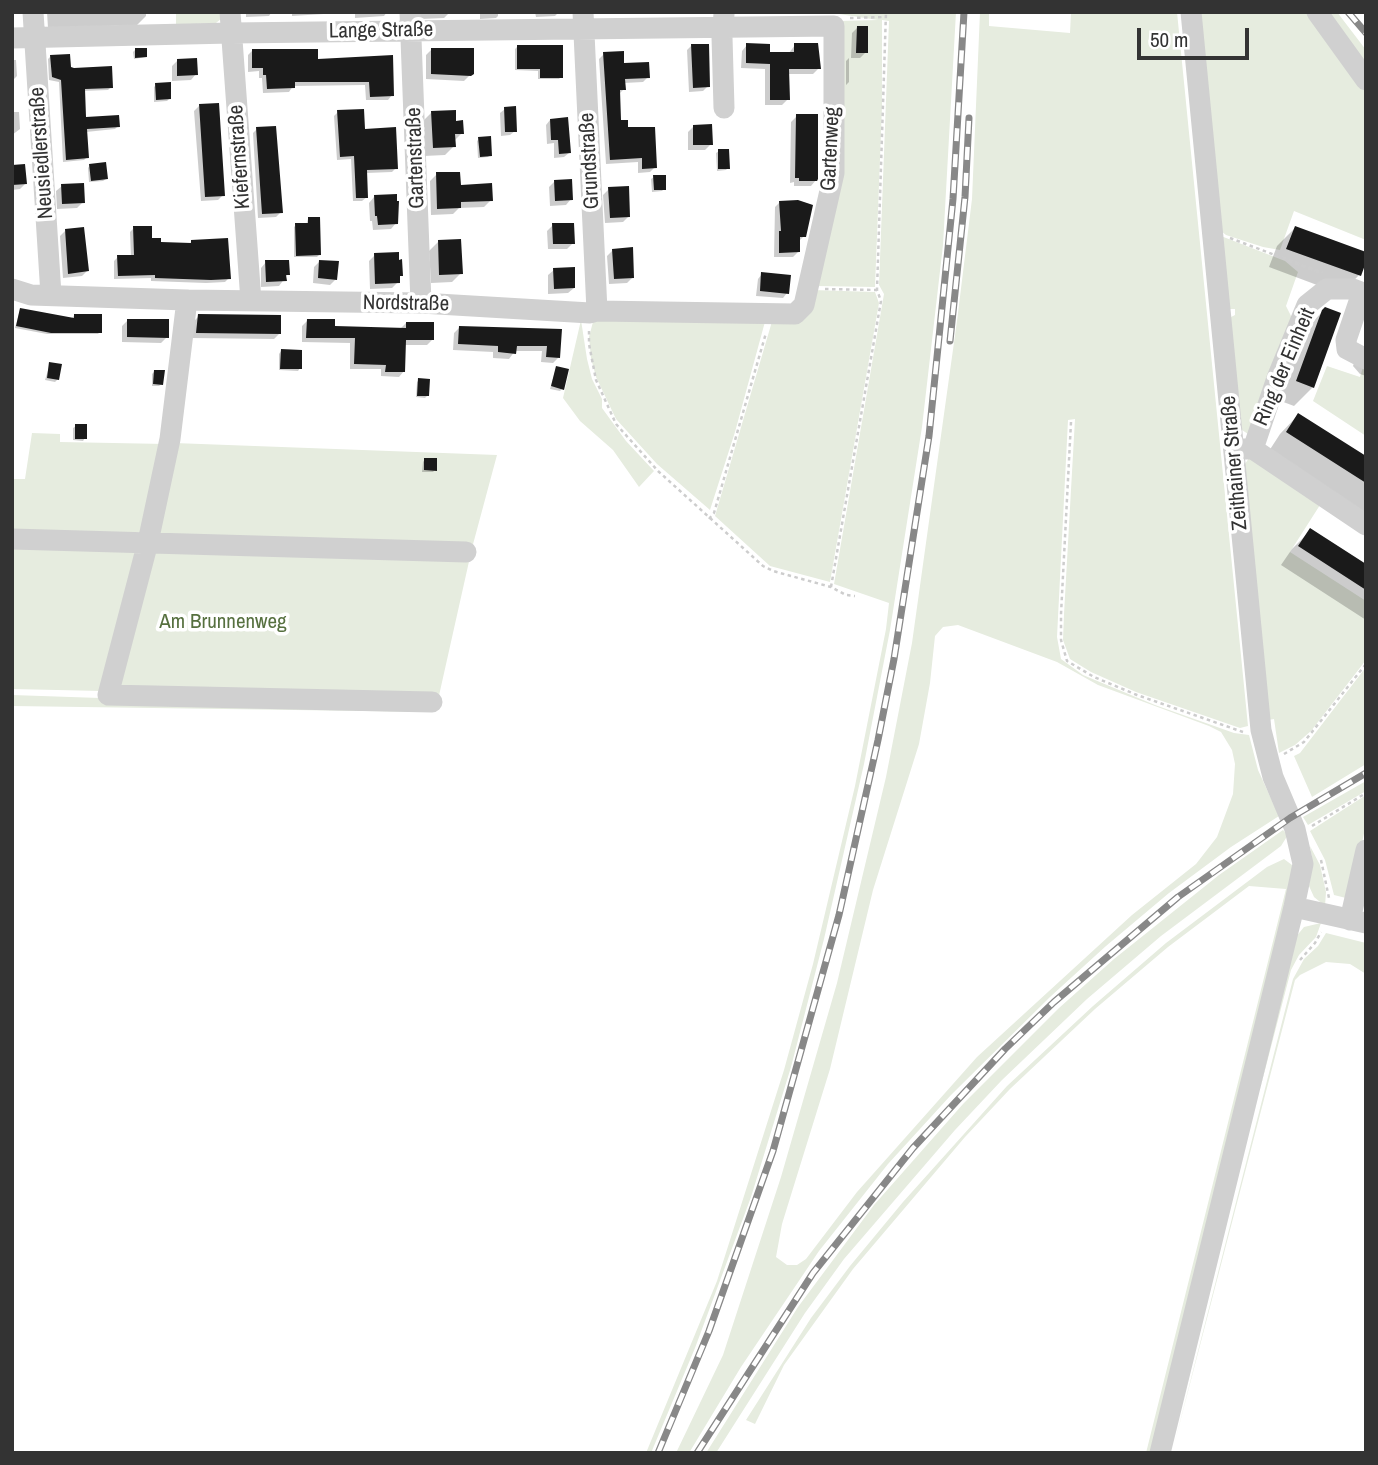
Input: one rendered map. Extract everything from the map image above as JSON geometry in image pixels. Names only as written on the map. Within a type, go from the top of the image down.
[{"type":"street","name":"Neusiedlerstraße","points":[[33,12],[51,295]]},
{"type":"street","name":"Zeithainer Straße","points":[[1160,1453],[1302,872],[1301,852],[1295,829],[1273,777],[1261,730],[1243,449],[1213,236],[1191,12]]},
{"type":"street","points":[[1317,12],[1366,80]]},
{"type":"street","name":"Lange Straße","points":[[12,38],[231,22],[724,19],[834,26]]},
{"type":"street","points":[[724,19],[724,108]]},
{"type":"street","name":"Grundstraße","points":[[583,21],[593,312]]},
{"type":"street","name":"Kiefernstraße","points":[[231,22],[251,301]]},
{"type":"street","name":"Gartenstraße","points":[[411,22],[421,303]]},
{"type":"street","name":"Gartenweg","points":[[800,310],[808,287],[834,173],[834,26]]},
{"type":"street","name":"Ring der Einheit","points":[[1364,294],[1341,287],[1327,289],[1307,305],[1277,378],[1243,449],[1366,525]]},
{"type":"street","name":"Nordstraße","points":[[12,289],[31,295],[421,303],[593,312],[795,314],[800,310]]},
{"type":"street","points":[[1364,294],[1346,340],[1347,349],[1366,359]]},
{"type":"street","points":[[187,300],[170,439],[148,542],[108,695],[432,702]]},
{"type":"street","points":[[12,539],[466,552]]},
{"type":"street","points":[[1294,907],[1358,921],[1366,850]]},
{"type":"path","points":[[831,587],[881,301],[877,290],[886,15],[835,18],[834,26]]},
{"type":"path","points":[[1213,236],[1221,235],[1330,277],[1327,289]]},
{"type":"path","points":[[808,287],[877,290]]},
{"type":"path","points":[[593,312],[589,344],[596,380],[616,424],[658,471],[763,566],[855,596]]},
{"type":"path","points":[[709,519],[714,513],[771,313]]},
{"type":"path","points":[[1071,422],[1061,614],[1061,640],[1067,661],[1094,677],[1190,715],[1242,732],[1261,730]]},
{"type":"path","points":[[1267,758],[1281,755],[1304,742],[1366,664]]},
{"type":"path","points":[[1306,830],[1366,793]]},
{"type":"path","points":[[1297,965],[1315,943],[1330,895],[1318,853]]},
{"type":"green space","points":[[176,12],[223,12],[223,17],[216,23],[176,25]]},
{"type":"green space","points":[[826,12],[956,12],[943,245],[922,427],[890,630],[864,764],[824,939],[791,1067],[751,1197],[695,1348],[651,1453],[646,1453],[717,1281],[784,1070],[813,964],[855,786],[886,629],[889,603],[834,584],[884,294],[879,285],[889,21],[882,20],[882,107],[875,287],[815,286],[838,21],[878,20]]},
{"type":"green space","points":[[980,12],[989,12],[989,26],[1070,33],[1071,12],[1177,12],[1248,726],[1240,728],[1136,692],[1091,672],[1070,659],[1063,640],[1075,419],[1068,420],[1057,637],[1061,659],[1083,675],[1155,705],[1234,733],[1249,735],[1258,770],[1279,816],[1231,847],[1169,893],[1106,946],[951,1095],[888,1164],[819,1251],[741,1367],[689,1453],[676,1453],[723,1355],[781,1177],[837,983],[886,777],[912,643],[972,199]],"holes":[[[958,625],[1057,662],[1098,685],[1221,732],[1232,750],[1235,764],[1233,794],[1217,837],[1196,864],[1132,915],[977,1057],[857,1192],[806,1259],[797,1265],[787,1265],[776,1257],[782,1224],[830,1069],[873,890],[919,744],[935,636],[943,627]]]},
{"type":"green space","points":[[1201,12],[1310,12],[1366,86],[1366,240],[1294,211],[1280,250],[1263,247],[1221,231]]},
{"type":"green space","points":[[1320,12],[1337,12],[1366,50],[1366,70]]},
{"type":"green space","points":[[1221,236],[1285,261],[1298,272],[1286,306],[1294,322],[1248,434],[1242,430],[1229,318],[1235,315],[1235,309],[1228,309]]},
{"type":"green space","points":[[812,290],[875,292],[879,303],[830,582],[770,566],[715,516],[773,318]]},
{"type":"green space","points":[[594,318],[766,318],[735,432],[710,510],[657,464],[616,419],[596,377],[591,358],[589,337]]},
{"type":"green space","points":[[581,320],[587,359],[592,379],[602,399],[602,408],[626,441],[654,471],[639,487],[613,450],[580,421],[563,398]]},
{"type":"green space","points":[[1327,366],[1360,377],[1363,367],[1366,367],[1366,436],[1313,401]]},
{"type":"green space","points":[[32,433],[60,434],[60,442],[166,444],[145,532],[12,534],[12,479],[25,479]]},
{"type":"green space","points":[[174,443],[497,455],[472,548],[160,539],[155,531]]},
{"type":"green space","points":[[1249,458],[1320,505],[1290,552],[1366,601],[1366,660],[1311,731],[1295,745],[1279,753],[1274,719],[1268,720],[1243,467]]},
{"type":"green space","name":"Am Brunnenweg","points":[[12,544],[139,548],[102,691],[12,689]]},
{"type":"green space","name":"Am Brunnenweg","points":[[150,548],[470,557],[438,700],[113,692]]},
{"type":"green space","points":[[1366,667],[1366,764],[1312,797],[1294,756],[1300,753]]},
{"type":"green space","points":[[12,695],[437,704],[435,712],[12,706]]},
{"type":"green space","points":[[1366,781],[1366,791],[1308,825],[1303,817]]},
{"type":"green space","points":[[1366,795],[1366,824],[1350,899],[1334,895],[1325,860],[1310,831]]},
{"type":"green space","points":[[1283,830],[1287,834],[1281,846],[1161,936],[1087,999],[1002,1080],[955,1130],[844,1259],[805,1313],[716,1453],[706,1453],[798,1307],[874,1205],[963,1104],[1059,1008],[1114,959],[1219,875]]},
{"type":"green space","points":[[1310,846],[1320,865],[1326,892],[1325,906],[1314,897],[1309,886],[1312,858]]},
{"type":"green space","points":[[1284,859],[1292,865],[1294,875],[1153,1453],[1146,1453],[1286,889],[1249,886],[1168,947],[1095,1009],[1010,1089],[965,1137],[853,1269],[784,1365],[755,1424],[746,1420],[811,1318],[850,1266],[903,1202],[1007,1086],[1166,943],[1267,867]]},
{"type":"green space","points":[[1321,923],[1316,937],[1299,955],[1291,970],[1259,1093],[1295,938],[1304,927]]},
{"type":"green space","points":[[1326,933],[1366,943],[1366,974],[1350,964],[1326,962],[1295,980],[1172,1453],[1293,979],[1304,959],[1318,946]]},
{"type":"building","points":[[857,26],[868,26],[868,53],[856,53]]},
{"type":"building","points":[[746,43],[770,44],[770,52],[794,52],[794,43],[818,43],[821,69],[789,69],[790,100],[770,100],[770,64],[746,63]]},
{"type":"building","points":[[691,44],[709,44],[710,87],[693,88]]},
{"type":"building","points":[[517,45],[563,45],[563,78],[540,78],[540,69],[517,69]]},
{"type":"building","points":[[135,48],[147,48],[147,57],[135,58]]},
{"type":"building","points":[[431,48],[474,48],[474,74],[431,74]]},
{"type":"building","points":[[252,49],[318,49],[318,59],[393,55],[394,96],[370,97],[369,82],[295,82],[295,88],[267,89],[263,68],[252,68]]},
{"type":"building","points":[[624,51],[624,63],[649,62],[650,78],[625,79],[626,90],[620,90],[621,120],[628,120],[628,127],[655,127],[657,168],[642,169],[642,158],[610,160],[603,52]]},
{"type":"building","points":[[70,54],[71,67],[74,68],[112,66],[113,88],[85,89],[86,117],[119,115],[120,127],[87,129],[89,158],[66,160],[61,80],[52,77],[50,55]]},
{"type":"building","points":[[197,58],[198,75],[177,76],[177,59]]},
{"type":"building","points":[[171,82],[171,99],[156,100],[155,83]]},
{"type":"building","points":[[219,103],[225,196],[205,197],[199,104]]},
{"type":"building","points":[[516,106],[517,132],[505,132],[504,107]]},
{"type":"building","points":[[364,109],[365,129],[396,127],[398,169],[367,170],[368,198],[356,198],[354,156],[340,157],[337,110]]},
{"type":"building","points":[[456,110],[456,121],[463,120],[464,134],[455,134],[456,147],[433,148],[431,111]]},
{"type":"building","points":[[796,114],[818,114],[818,181],[799,181],[799,178],[795,178]]},
{"type":"building","points":[[568,117],[571,153],[559,154],[558,140],[551,140],[550,119]]},
{"type":"building","points":[[712,124],[713,145],[693,145],[693,125]]},
{"type":"building","points":[[276,126],[283,213],[262,214],[256,127]]},
{"type":"building","points":[[491,136],[492,156],[480,157],[478,137]]},
{"type":"building","points":[[718,149],[729,149],[730,169],[718,169]]},
{"type":"building","points":[[106,162],[108,179],[91,181],[89,164]]},
{"type":"building","points":[[25,164],[27,184],[12,185],[12,165]]},
{"type":"building","points":[[436,172],[460,172],[461,185],[492,183],[493,201],[461,202],[461,208],[437,209]]},
{"type":"building","points":[[653,175],[666,175],[666,190],[654,190]]},
{"type":"building","points":[[572,179],[573,200],[555,201],[554,180]]},
{"type":"building","points":[[84,183],[85,203],[62,204],[61,184]]},
{"type":"building","points":[[629,186],[630,217],[610,218],[608,187]]},
{"type":"building","points":[[397,194],[398,224],[378,225],[374,195]]},
{"type":"building","points":[[798,200],[813,205],[806,237],[800,237],[800,252],[779,253],[779,201]]},
{"type":"building","points":[[308,217],[320,217],[321,255],[296,256],[295,223],[308,223]]},
{"type":"building","points":[[552,223],[574,223],[575,244],[553,244]]},
{"type":"building","points":[[133,226],[152,226],[152,238],[161,238],[161,242],[191,243],[191,240],[228,238],[231,279],[118,276],[117,255],[134,255]]},
{"type":"building","points":[[1295,226],[1366,252],[1361,276],[1286,249]]},
{"type":"building","points":[[84,227],[89,271],[68,274],[65,229]]},
{"type":"building","points":[[461,239],[463,274],[439,275],[438,240]]},
{"type":"building","points":[[633,247],[634,278],[614,279],[612,249]]},
{"type":"building","points":[[399,252],[403,276],[400,276],[400,283],[375,284],[374,253]]},
{"type":"building","points":[[265,260],[289,260],[290,275],[286,275],[287,281],[266,282]]},
{"type":"building","points":[[319,260],[339,261],[337,280],[318,278]]},
{"type":"building","points":[[575,267],[575,288],[554,289],[553,268]]},
{"type":"building","points":[[761,272],[791,275],[789,294],[760,291]]},
{"type":"building","points":[[1325,307],[1341,313],[1314,388],[1296,381]]},
{"type":"building","points":[[20,308],[74,318],[74,314],[102,314],[102,333],[51,333],[16,326]]},
{"type":"building","points":[[198,314],[281,315],[281,334],[196,333]]},
{"type":"building","points":[[127,319],[169,319],[169,338],[127,337]]},
{"type":"building","points":[[307,319],[335,319],[335,326],[406,328],[406,322],[434,322],[434,340],[406,340],[405,372],[385,372],[386,365],[354,364],[355,338],[306,338]]},
{"type":"building","points":[[459,326],[562,329],[560,358],[546,357],[547,346],[517,346],[516,354],[498,352],[498,346],[458,344]]},
{"type":"building","points":[[281,349],[302,350],[302,369],[280,369]]},
{"type":"building","points":[[49,362],[62,364],[59,380],[47,378]]},
{"type":"building","points":[[556,366],[569,369],[564,390],[551,386]]},
{"type":"building","points":[[154,370],[165,370],[163,385],[153,384]]},
{"type":"building","points":[[418,378],[430,379],[429,396],[417,396]]},
{"type":"building","points":[[1298,413],[1366,456],[1366,483],[1286,432]]},
{"type":"building","points":[[75,424],[87,424],[87,439],[75,439]]},
{"type":"building","points":[[424,458],[437,458],[437,471],[424,470]]},
{"type":"building","points":[[1310,528],[1366,564],[1366,590],[1298,546]]},
{"type":"railway","points":[[658,1453],[709,1331],[773,1151],[839,915],[878,740],[894,659],[929,436],[953,199],[964,12]]},
{"type":"railway","points":[[1348,12],[1366,33]]},
{"type":"railway","points":[[950,341],[965,197],[969,118]]},
{"type":"railway","points":[[697,1453],[813,1273],[913,1148],[1005,1049],[1054,1002],[1178,897],[1290,818],[1366,773]]}]
